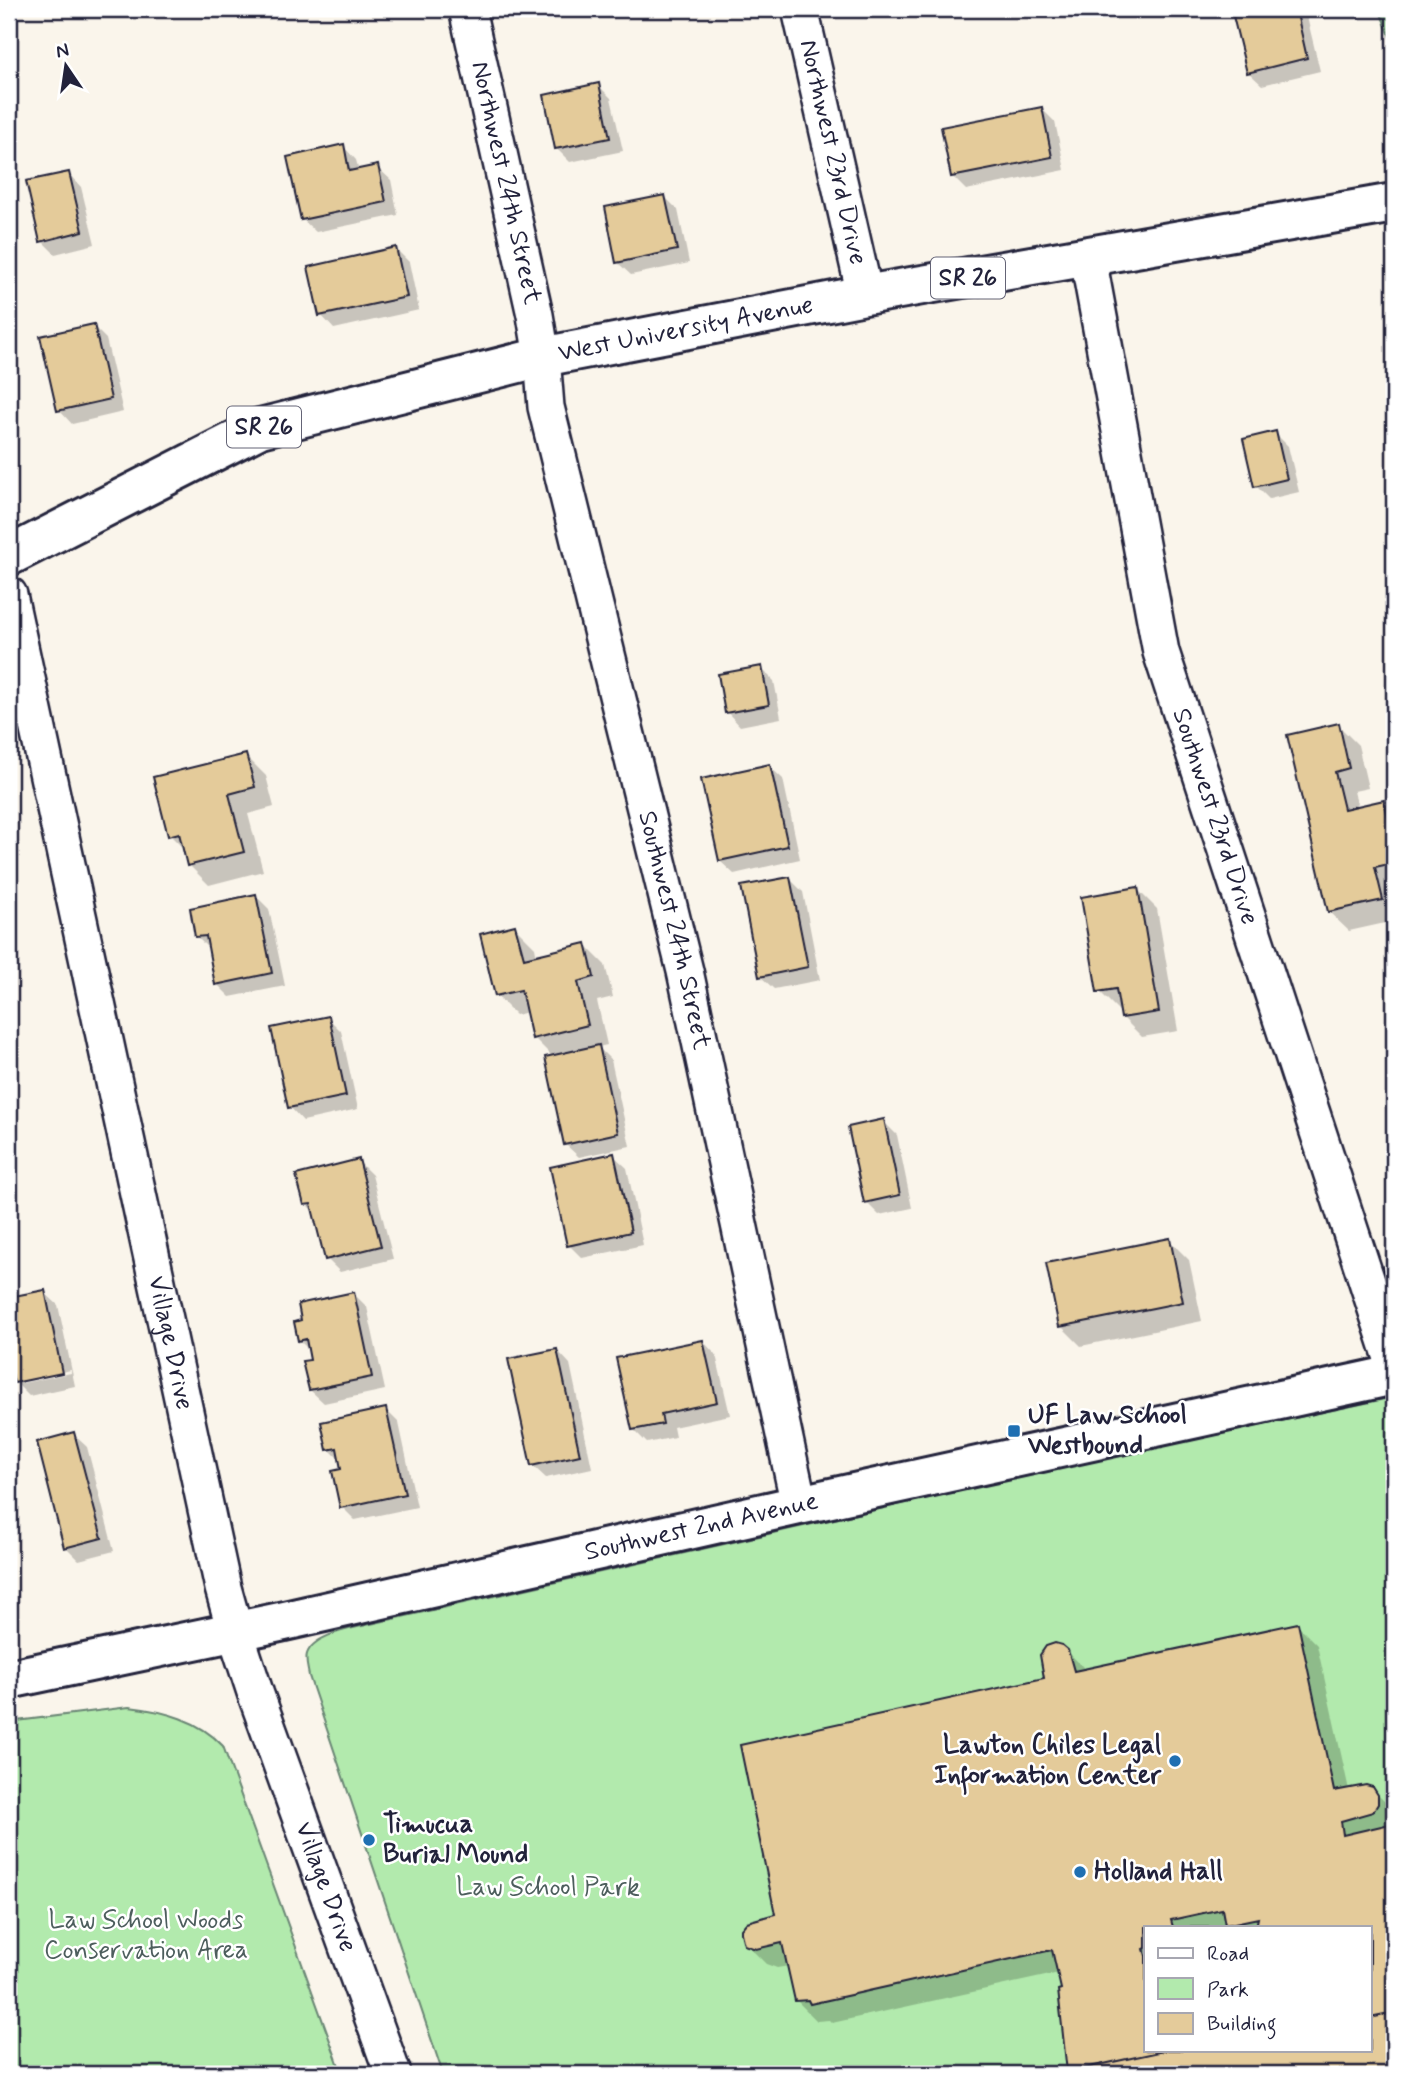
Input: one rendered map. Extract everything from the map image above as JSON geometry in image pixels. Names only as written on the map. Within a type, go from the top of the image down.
[{"type":"main road","name":"West University Avenue","points":[[9,556],[260,428],[542,357],[865,295],[1394,203]]},
{"type":"main road","name":"Southwest 2nd Avenue","points":[[9,1679],[280,1622],[799,1504],[1394,1375]]},
{"type":"street","name":"Northwest 24th Street","points":[[467,9],[536,315],[542,357]]},
{"type":"street","name":"Northwest 23rd Drive","points":[[800,9],[865,295]]},
{"type":"street","name":"Southwest 23rd Drive","points":[[1088,257],[1161,652],[1394,1364]]},
{"type":"street","name":"Southwest 24th Street","points":[[542,357],[546,407],[685,971],[799,1504]]},
{"type":"street","name":"Village Drive","points":[[9,595],[223,1588],[235,1631],[393,2074]]},
{"type":"green space","points":[[1379,9],[1394,9],[1394,46]]},
{"type":"green space","name":"Law School Park","points":[[1394,1397],[1394,2074],[443,2074],[306,1662],[306,1656],[316,1642],[351,1629],[1069,1466]]},
{"type":"green space","name":"Law School Woods Conservation Area","points":[[129,1707],[180,1718],[214,1737],[223,1746],[342,2074],[9,2074],[9,1722]]},
{"type":"building","points":[[1264,9],[1296,9],[1307,58],[1247,73],[1233,16]]},
{"type":"building","points":[[599,83],[610,138],[555,149],[544,95]]},
{"type":"building","points":[[1042,107],[1052,157],[951,177],[941,127]]},
{"type":"building","points":[[344,144],[349,171],[378,165],[386,202],[301,220],[287,157]]},
{"type":"building","points":[[69,172],[83,231],[40,242],[26,181]]},
{"type":"building","points":[[665,195],[677,250],[616,263],[605,207]]},
{"type":"building","points":[[396,247],[407,297],[319,316],[308,267]]},
{"type":"building","points":[[94,324],[111,399],[57,411],[40,336]]},
{"type":"building","points":[[1276,431],[1287,479],[1254,487],[1243,439]]},
{"type":"building","points":[[762,666],[769,705],[725,713],[718,674]]},
{"type":"building","points":[[1339,723],[1349,768],[1335,772],[1344,809],[1384,800],[1394,844],[1394,863],[1375,867],[1383,900],[1328,912],[1287,735]]},
{"type":"building","points":[[246,754],[255,787],[229,794],[244,852],[187,866],[179,833],[168,836],[153,777]]},
{"type":"building","points":[[770,764],[788,846],[719,861],[701,779]]},
{"type":"building","points":[[790,877],[808,967],[759,977],[741,886]]},
{"type":"building","points":[[1138,887],[1159,1012],[1121,1018],[1116,989],[1097,992],[1081,897]]},
{"type":"building","points":[[256,894],[272,973],[215,985],[206,936],[195,937],[190,908]]},
{"type":"building","points":[[515,925],[524,958],[586,943],[594,977],[578,982],[588,1025],[532,1039],[521,990],[495,996],[480,934]]},
{"type":"building","points":[[329,1016],[346,1096],[288,1108],[271,1028]]},
{"type":"building","points":[[599,1045],[618,1133],[564,1145],[545,1057]]},
{"type":"building","points":[[884,1119],[900,1195],[864,1203],[848,1127]]},
{"type":"building","points":[[614,1153],[631,1232],[567,1246],[550,1167]]},
{"type":"building","points":[[359,1159],[381,1246],[325,1260],[311,1204],[304,1205],[296,1175]]},
{"type":"building","points":[[1170,1238],[1183,1302],[1059,1327],[1046,1263]]},
{"type":"building","points":[[45,1290],[62,1373],[14,1383],[9,1358],[9,1297]]},
{"type":"building","points":[[354,1292],[372,1377],[309,1390],[302,1361],[310,1360],[306,1339],[298,1341],[294,1322],[301,1320],[298,1304]]},
{"type":"building","points":[[703,1340],[717,1402],[661,1414],[663,1424],[632,1430],[616,1358]]},
{"type":"building","points":[[557,1349],[580,1455],[531,1466],[508,1359]]},
{"type":"building","points":[[386,1408],[405,1494],[340,1508],[332,1471],[341,1469],[337,1448],[327,1450],[321,1422]]},
{"type":"building","points":[[74,1432],[102,1538],[64,1548],[37,1442]]},
{"type":"building","name":"Holland Hall","points":[[1298,1623],[1334,1791],[1366,1785],[1373,1787],[1378,1795],[1378,1804],[1373,1812],[1341,1821],[1343,1835],[1394,1823],[1394,2013],[1372,2018],[1372,1926],[1256,1926],[1258,1918],[1225,1925],[1222,1909],[1171,1920],[1173,1926],[1144,1926],[1144,2052],[1159,2052],[1067,2072],[1058,1990],[1061,1989],[1052,1950],[810,2004],[808,2000],[795,2001],[782,1943],[756,1949],[744,1945],[741,1933],[747,1922],[775,1914],[740,1745],[1044,1678],[1040,1655],[1046,1646],[1055,1643],[1068,1650],[1074,1671]]},
{"type":"building","points":[[1394,2013],[1394,2074],[1081,2074],[1080,2069],[1159,2052],[1372,2052],[1372,2018]]},
{"type":"place","name":"UF Law School Westbound","points":[[1014,1431]]},
{"type":"place","name":"Lawton Chiles Legal Information Center","points":[[1175,1761]]},
{"type":"place","name":"Timucua Burial Mound","points":[[369,1840]]},
{"type":"place","name":"Holland Hall","points":[[1080,1872]]}]
